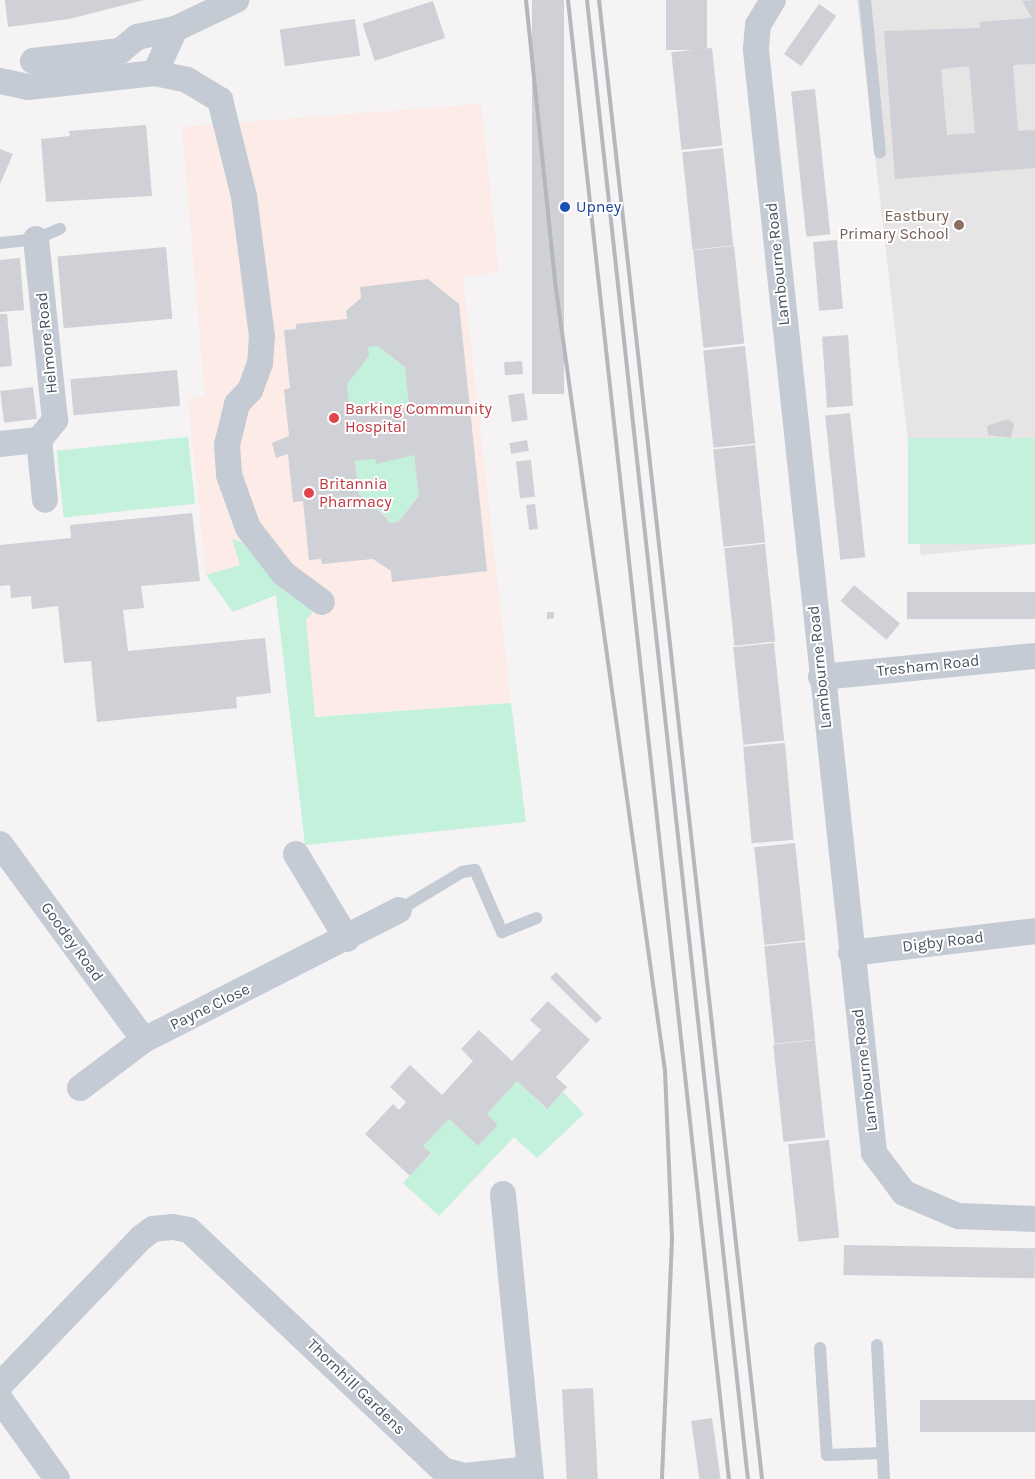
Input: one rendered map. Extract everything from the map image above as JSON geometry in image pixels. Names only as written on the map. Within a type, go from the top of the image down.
[{"type":"street","points":[[33,61],[120,51],[137,37],[176,30],[236,0]]},
{"type":"street","name":"Lambourne Road","points":[[773,0],[758,24],[756,50],[821,677],[874,1153],[904,1193],[958,1216],[1035,1219]]},
{"type":"street","points":[[155,73],[176,30]]},
{"type":"street","points":[[0,81],[28,87],[155,73],[186,80],[220,100],[230,132],[246,205],[262,336],[260,363],[250,390],[237,404],[226,445],[229,475],[248,528],[284,574],[322,602]]},
{"type":"street","name":"Helmore Road","points":[[36,239],[55,420],[39,440]]},
{"type":"street","points":[[0,444],[39,440],[40,501]]},
{"type":"street","name":"Tresham Road","points":[[821,677],[1035,656]]},
{"type":"street","name":"Goodey Road","points":[[0,844],[144,1040]]},
{"type":"street","points":[[296,854],[347,939]]},
{"type":"street","name":"Payne Close","points":[[80,1088],[144,1040],[347,939],[399,910]]},
{"type":"street","name":"Digby Road","points":[[851,953],[1035,931]]},
{"type":"street","name":"Thornhill Gardens","points":[[0,1385],[141,1238],[153,1229],[173,1227],[189,1230],[443,1470],[464,1476],[530,1474],[503,1194]]},
{"type":"street","points":[[0,1399],[57,1479]]},
{"type":"lane","points":[[865,0],[880,152]]},
{"type":"lane","points":[[0,243],[36,239],[60,229]]},
{"type":"lane","points":[[399,910],[462,872],[475,870],[502,932],[536,918]]},
{"type":"lane","points":[[877,1346],[884,1479]]},
{"type":"lane","points":[[820,1348],[828,1455],[882,1453]]},
{"type":"shaded area","name":"Eastbury Primary School","points":[[857,0],[1035,0],[1035,544],[921,555]]},
{"type":"shaded area","name":"Barking Community Hospital","points":[[481,104],[499,272],[463,277],[511,703],[290,718],[276,595],[233,612],[206,575],[188,398],[205,396],[182,127]]},
{"type":"green space","points":[[378,346],[405,367],[409,407],[382,410],[380,401],[361,405],[362,412],[350,413],[347,384],[368,347]]},
{"type":"green space","points":[[188,437],[195,504],[64,517],[57,451]]},
{"type":"green space","points":[[908,438],[1035,438],[1035,544],[908,544]]},
{"type":"green space","points":[[414,455],[419,496],[398,522],[388,523],[387,517],[359,494],[355,461]]},
{"type":"green space","points":[[232,539],[242,542],[283,590],[314,610],[306,620],[315,717],[511,703],[526,822],[305,845],[276,595],[233,612],[206,575],[240,565]]},
{"type":"green space","points":[[517,1081],[546,1109],[563,1092],[584,1114],[537,1158],[514,1137],[439,1216],[403,1183],[431,1154],[423,1146],[449,1119],[478,1146],[498,1125],[487,1114]]},
{"type":"building","points":[[5,0],[144,0],[69,19],[8,27]]},
{"type":"building","points":[[532,0],[564,0],[564,394],[532,394]]},
{"type":"building","points":[[666,0],[707,0],[707,50],[666,50]]},
{"type":"building","points":[[1035,0],[1035,64],[1013,65],[1018,131],[1035,130],[1035,168],[895,179],[884,31],[980,28],[979,22],[1032,18],[1022,1]],"holes":[[[969,66],[975,133],[947,135],[941,69]]]},
{"type":"building","points":[[433,1],[445,38],[375,61],[363,24]]},
{"type":"building","points":[[819,4],[836,16],[801,66],[784,54]]},
{"type":"building","points":[[355,19],[360,56],[285,66],[280,30]]},
{"type":"building","points":[[712,48],[722,145],[681,150],[671,52]]},
{"type":"building","points":[[815,89],[830,234],[806,237],[791,92]]},
{"type":"building","points":[[146,125],[152,196],[46,202],[41,139],[70,136],[69,131]]},
{"type":"building","points":[[723,148],[733,245],[692,250],[682,152]]},
{"type":"building","points":[[0,149],[13,154],[0,184]]},
{"type":"building","points":[[837,240],[843,309],[819,311],[813,242]]},
{"type":"building","points":[[734,246],[744,343],[703,348],[693,250]]},
{"type":"building","points":[[166,247],[172,319],[64,328],[57,256]]},
{"type":"building","points":[[20,258],[24,310],[0,312],[0,260]]},
{"type":"building","points":[[428,279],[459,304],[487,571],[392,582],[391,571],[373,559],[322,564],[321,559],[309,560],[303,501],[293,502],[288,454],[276,458],[272,443],[289,436],[284,390],[290,388],[284,330],[296,329],[296,324],[347,319],[346,311],[361,298],[360,287]],"holes":[[[378,346],[405,367],[409,407],[382,410],[380,401],[361,405],[362,412],[350,413],[347,384],[369,356],[368,347]],[[414,455],[419,496],[398,522],[388,523],[387,518],[359,494],[355,461],[375,459],[376,464]]]},
{"type":"building","points":[[0,314],[7,314],[12,366],[0,367]]},
{"type":"building","points":[[848,335],[853,406],[827,408],[822,337]]},
{"type":"building","points":[[745,346],[755,443],[713,448],[703,350]]},
{"type":"building","points":[[522,361],[523,374],[505,375],[504,362]]},
{"type":"building","points":[[177,370],[180,406],[74,415],[70,379]]},
{"type":"building","points":[[33,387],[37,419],[4,423],[0,391]]},
{"type":"building","points":[[524,393],[528,420],[512,422],[508,395]]},
{"type":"building","points":[[850,413],[865,557],[840,560],[825,416]]},
{"type":"building","points":[[1008,419],[1014,424],[1011,438],[988,435],[987,426]]},
{"type":"building","points":[[527,440],[529,451],[511,454],[509,443]]},
{"type":"building","points":[[755,445],[765,542],[723,547],[713,449]]},
{"type":"building","points":[[531,460],[535,497],[520,498],[516,462]]},
{"type":"building","points":[[535,504],[538,529],[529,530],[526,505]]},
{"type":"building","points":[[192,513],[200,581],[141,586],[144,608],[123,610],[128,651],[265,638],[271,693],[236,697],[237,708],[97,722],[91,661],[64,663],[58,606],[32,609],[31,596],[11,598],[10,585],[0,586],[0,545],[71,538],[70,525]]},
{"type":"building","points":[[765,544],[775,641],[734,646],[724,548]]},
{"type":"building","points":[[854,585],[900,624],[886,640],[841,601]]},
{"type":"building","points":[[907,592],[1035,592],[1035,619],[907,619]]},
{"type":"building","points":[[547,612],[554,612],[554,618],[547,619]]},
{"type":"building","points":[[774,643],[784,740],[743,745],[733,647]]},
{"type":"building","points":[[785,743],[793,840],[752,843],[743,747]]},
{"type":"building","points":[[795,843],[805,940],[764,945],[754,847]]},
{"type":"building","points":[[805,942],[815,1039],[774,1044],[764,946]]},
{"type":"building","points":[[556,972],[602,1018],[596,1024],[550,978]]},
{"type":"building","points":[[548,1001],[590,1040],[556,1077],[567,1087],[547,1109],[517,1081],[487,1114],[498,1125],[478,1146],[449,1119],[423,1146],[431,1153],[410,1176],[365,1134],[393,1104],[399,1110],[406,1102],[390,1087],[410,1065],[442,1095],[473,1061],[461,1049],[479,1030],[512,1061],[541,1030],[530,1020]]},
{"type":"building","points":[[815,1040],[825,1137],[783,1142],[773,1044]]},
{"type":"building","points":[[829,1140],[839,1237],[798,1242],[788,1144]]},
{"type":"building","points":[[844,1245],[1035,1248],[1034,1278],[843,1275]]},
{"type":"building","points":[[593,1388],[598,1479],[567,1479],[562,1390]]},
{"type":"building","points":[[920,1400],[1035,1400],[1035,1432],[920,1432]]},
{"type":"building","points":[[712,1418],[720,1478],[699,1479],[691,1421]]},
{"type":"railway","points":[[526,0],[555,282],[665,1071],[672,1239],[662,1479]]},
{"type":"railway","points":[[568,0],[729,1479]]},
{"type":"railway","points":[[587,0],[748,1479]]},
{"type":"railway","points":[[599,0],[762,1479]]},
{"type":"place","name":"Upney","points":[[565,207]]},
{"type":"place","name":"Eastbury Primary School","points":[[959,225]]},
{"type":"place","name":"Barking Community Hospital","points":[[334,418]]},
{"type":"place","name":"Britannia Pharmacy","points":[[309,493]]}]
